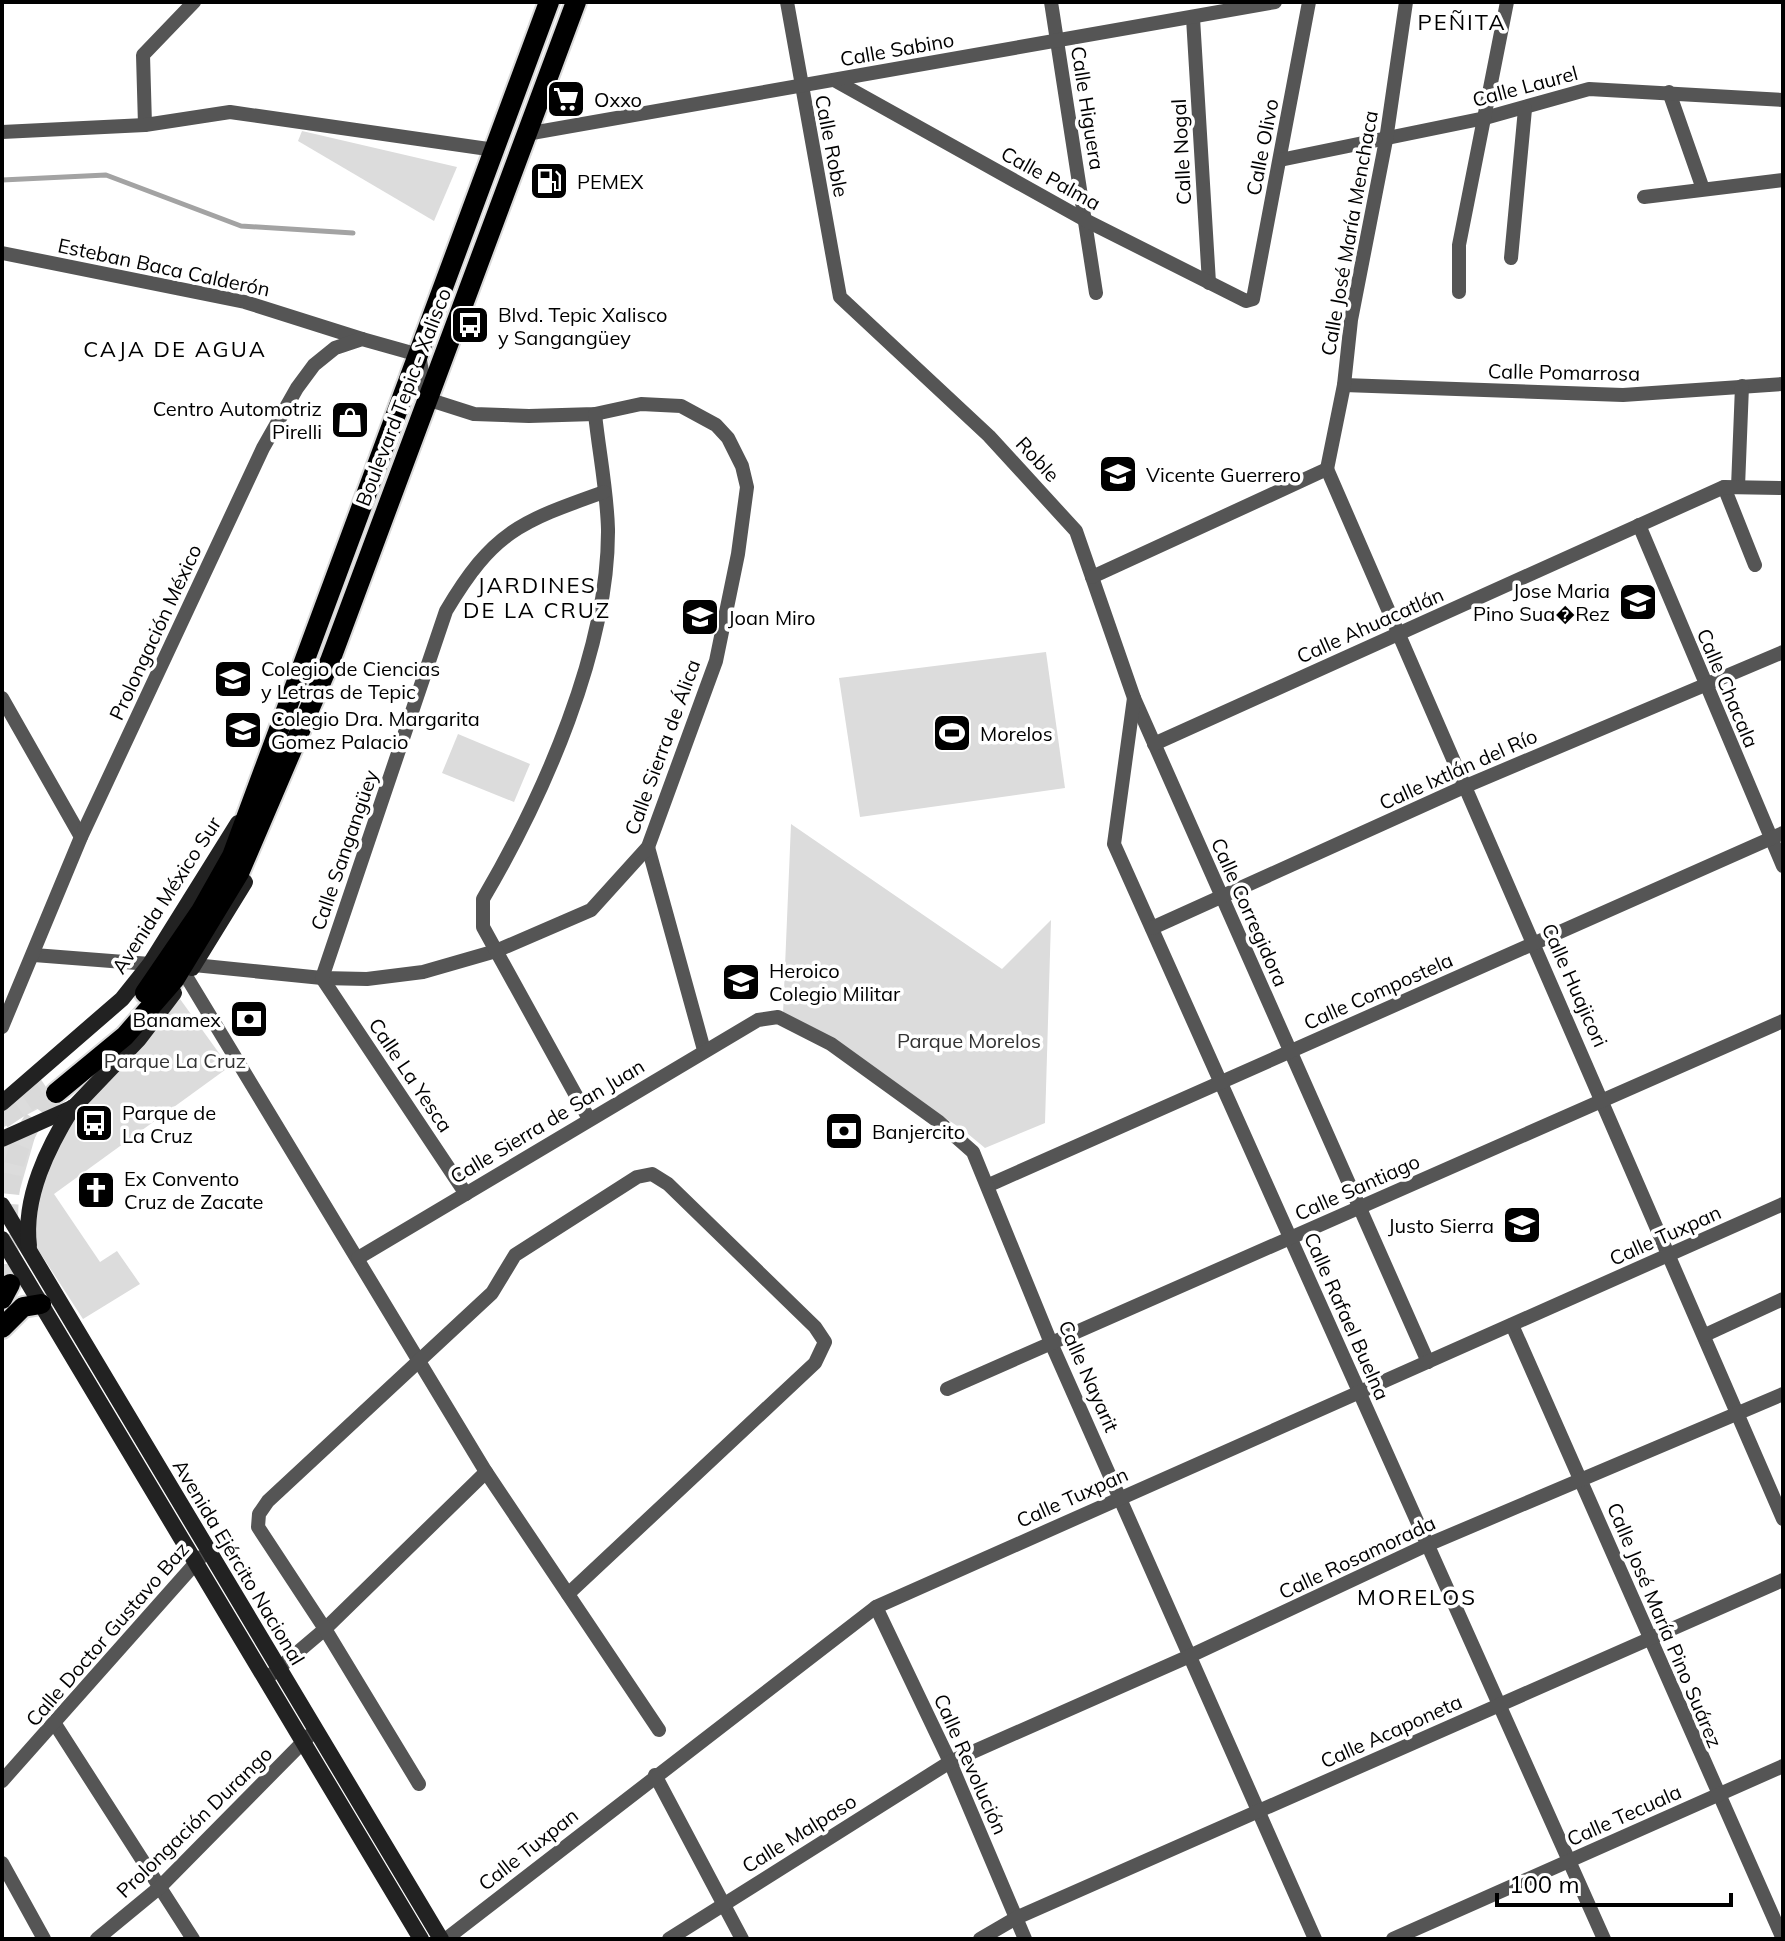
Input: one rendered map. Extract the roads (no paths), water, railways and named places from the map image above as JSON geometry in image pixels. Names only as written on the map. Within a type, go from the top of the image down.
[{"type":"main road","name":"Boulevard Tepic - Xalisco","points":[[260,804],[419,355],[549,2]]},
{"type":"main road","name":"Boulevard Tepic - Xalisco","points":[[260,804],[330,661],[576,2]]},
{"type":"main road","name":"Avenida México Sur","points":[[2,1103],[122,999],[150,964],[260,804]]},
{"type":"main road","points":[[31,1255],[28,1221],[36,1182],[74,1107],[139,1039],[190,971],[248,875],[260,804]]},
{"type":"main road","points":[[52,1090],[125,1036],[174,980],[214,919],[260,804]]},
{"type":"main road","points":[[2,1139],[74,1107]]},
{"type":"main road","name":"Avenida Ejército Nacional","points":[[2,1205],[203,1556],[266,1679],[421,1939]]},
{"type":"main road","name":"Avenida Ejército Nacional","points":[[2,1239],[203,1556],[280,1668],[443,1939]]},
{"type":"main road","points":[[2,1328],[23,1307],[41,1304]]},
{"type":"street","points":[[145,125],[143,55],[194,2]]},
{"type":"street","name":"Calle Roble","points":[[787,2],[840,297]]},
{"type":"street","name":"Calle Higuera","points":[[1051,2],[1096,293]]},
{"type":"street","name":"Calle Sabino","points":[[526,134],[1275,2]]},
{"type":"street","name":"Calle Olivo","points":[[1253,299],[1309,2]]},
{"type":"street","name":"Calle José María Menchaca","points":[[1327,469],[1344,385],[1351,320],[1386,140],[1406,2]]},
{"type":"street","points":[[1459,292],[1459,245],[1507,2]]},
{"type":"street","name":"Calle Nogal","points":[[1193,18],[1209,283]]},
{"type":"street","name":"Calle Palma","points":[[834,80],[1085,220],[1246,301],[1253,299]]},
{"type":"street","name":"Calle Laurel","points":[[1280,160],[1525,109],[1589,89],[1783,100]]},
{"type":"street","points":[[1669,92],[1703,189]]},
{"type":"street","points":[[1511,258],[1525,109]]},
{"type":"street","points":[[2,132],[145,125],[230,112],[495,150]]},
{"type":"street","points":[[1644,197],[1783,180]]},
{"type":"street","name":"Esteban Baca Calderón","points":[[2,253],[245,302],[362,339]]},
{"type":"street","name":"Roble","points":[[840,297],[989,436],[1076,531],[1134,698]]},
{"type":"street","points":[[362,339],[419,355],[427,399]]},
{"type":"street","name":"Prolongación México","points":[[2,1027],[81,837],[263,448],[297,388],[314,365],[335,348],[362,339]]},
{"type":"street","name":"Calle Pomarrosa","points":[[1344,385],[1623,395],[1783,384]]},
{"type":"street","points":[[1742,386],[1731,487],[1755,565]]},
{"type":"street","name":"Calle Sierra de Álica","points":[[190,971],[367,979],[423,972],[496,951],[591,910],[648,847],[716,661],[738,554],[747,487],[742,466],[728,438],[716,425],[681,406],[641,404],[595,414],[474,414],[427,399]]},
{"type":"street","points":[[589,1119],[483,927],[483,899],[550,769],[576,698],[601,600],[608,529],[595,414]]},
{"type":"street","points":[[1092,577],[1327,469]]},
{"type":"street","name":"Calle Huajicori","points":[[1327,469],[1671,1255],[1783,1519]]},
{"type":"street","name":"Calle Ahuacatlán","points":[[1154,744],[1639,525],[1731,487],[1783,488]]},
{"type":"street","name":"Calle Sangangüey","points":[[322,978],[446,611],[473,566],[504,536],[543,513],[604,492]]},
{"type":"street","name":"Calle Chacala","points":[[1639,525],[1704,684],[1777,836],[1783,866]]},
{"type":"street","name":"Calle Ixtlán del Río","points":[[1152,928],[1466,786],[1783,652]]},
{"type":"street","points":[[2,698],[81,837]]},
{"type":"street","name":"Calle Corregidora","points":[[1134,698],[1428,1362]]},
{"type":"street","name":"Calle Rafael Buelna","points":[[1134,698],[1114,844],[1604,1939]]},
{"type":"street","name":"Calle Compostela","points":[[989,1185],[1777,836]]},
{"type":"street","points":[[648,847],[704,1050]]},
{"type":"street","points":[[34,955],[150,964]]},
{"type":"street","points":[[190,971],[486,1472],[659,1730]]},
{"type":"street","name":"Calle La Yesca","points":[[322,978],[466,1194]]},
{"type":"street","name":"Calle Nayarit","points":[[758,1020],[778,1017],[831,1044],[939,1122],[973,1152],[1051,1343],[1192,1655],[1315,1939]]},
{"type":"street","name":"Calle Sierra de San Juan","points":[[358,1258],[758,1020]]},
{"type":"street","name":"Calle Santiago","points":[[947,1389],[1783,1021]]},
{"type":"street","points":[[419,1784],[325,1629],[258,1527],[259,1514],[268,1501],[492,1293],[515,1255],[643,1175],[661,1177],[822,1335],[823,1350],[815,1363],[568,1594]]},
{"type":"street","name":"Calle Tuxpan","points":[[443,1939],[876,1607],[1783,1204]]},
{"type":"street","points":[[1705,1335],[1783,1299]]},
{"type":"street","name":"Calle José María Pino Suárez","points":[[1512,1325],[1783,1939]]},
{"type":"street","name":"Calle Rosamorada","points":[[950,1762],[1192,1655],[1427,1545],[1582,1482],[1783,1394]]},
{"type":"street","points":[[266,1679],[325,1629],[486,1472]]},
{"type":"street","name":"Calle Doctor Gustavo Baz","points":[[2,1781],[203,1556]]},
{"type":"street","name":"Calle Acaponeta","points":[[980,1939],[1016,1918],[1783,1580]]},
{"type":"street","name":"Calle Revolución","points":[[876,1607],[950,1762],[1025,1939]]},
{"type":"street","points":[[55,1724],[193,1939]]},
{"type":"street","name":"Prolongación Durango","points":[[97,1939],[160,1887],[316,1729]]},
{"type":"street","name":"Calle Malpaso","points":[[669,1939],[950,1762]]},
{"type":"street","name":"Calle Tecuala","points":[[1393,1939],[1783,1766]]},
{"type":"street","points":[[655,1775],[742,1939]]},
{"type":"street","points":[[2,1863],[44,1939]]},
{"type":"waterway","points":[[2,180],[106,175],[241,226],[353,233]]},
{"type":"tunnel","points":[[2,1119],[42,1092]]},
{"type":"tunnel","points":[[10,1284],[8,1205],[16,1158],[38,1114],[56,1093]]},
{"type":"place","name":"Oxxo","points":[[566,99]]},
{"type":"place","name":"PEMEX","points":[[549,181]]},
{"type":"place","name":"Blvd. Tepic Xalisco y Sangangüey","points":[[470,325]]},
{"type":"place","name":"Centro Automotriz Pirelli","points":[[350,420]]},
{"type":"place","name":"Vicente Guerrero","points":[[1118,474]]},
{"type":"place","name":"Jose Maria Pino Sua�Rez","points":[[1638,602]]},
{"type":"place","name":"Joan Miro","points":[[700,617]]},
{"type":"place","name":"Colegio de Ciencias y Letras de Tepic","points":[[233,679]]},
{"type":"place","name":"Colegio Dra. Margarita Gomez Palacio","points":[[243,730]]},
{"type":"place","name":"Morelos","points":[[952,733]]},
{"type":"place","name":"Heroico Colegio Militar","points":[[741,982]]},
{"type":"place","name":"Banamex","points":[[249,1019]]},
{"type":"place","name":"Parque de La Cruz","points":[[94,1123]]},
{"type":"place","name":"Banjercito","points":[[844,1131]]},
{"type":"place","name":"Ex Convento Cruz de Zacate","points":[[96,1190]]},
{"type":"place","name":"Justo Sierra","points":[[1522,1225]]},
{"type":"district","name":"PEÑITA","points":[[1462,22]]},
{"type":"district","name":"CAJA DE AGUA","points":[[175,349]]},
{"type":"district","name":"JARDINES DE LA CRUZ","points":[[537,598]]},
{"type":"district","name":"MORELOS","points":[[1417,1597]]},
{"type":"park label","name":"Parque Morelos","points":[[969,1040]]},
{"type":"park label","name":"Parque La Cruz","points":[[175,1060]]}]
